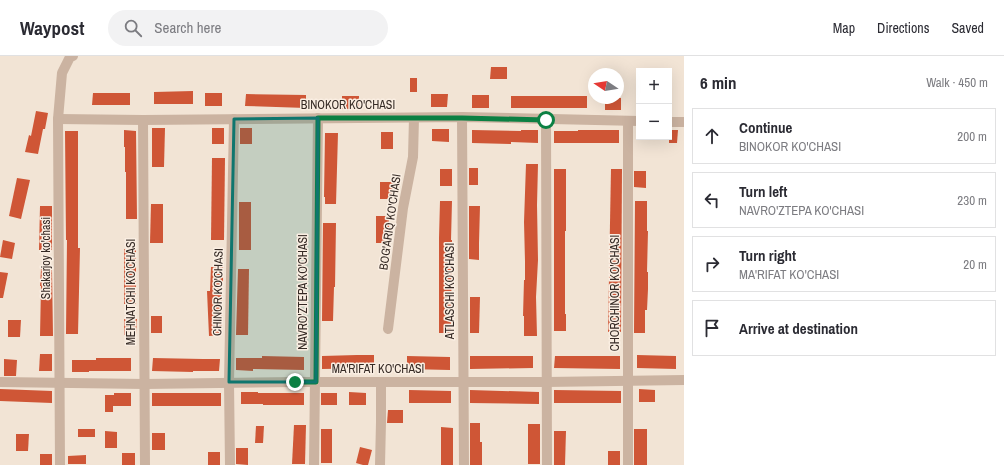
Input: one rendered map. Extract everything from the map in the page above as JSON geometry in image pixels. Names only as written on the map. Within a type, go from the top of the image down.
[{"type":"street","name":"Shakarjoy ko'chasi","points":[[60,465],[58,119],[62,72],[70,57],[73,56]]},
{"type":"street","name":"NAVRO'ZTEPA KO'CHASI","points":[[314,465],[318,118]]},
{"type":"street","name":"BOG'ARIQ KO'CHASI","points":[[388,329],[403,208],[412,157],[414,118]]},
{"type":"street","name":"BINOKOR KO'CHASI","points":[[58,119],[143,120],[462,118],[636,121]]},
{"type":"street","name":"ATLASCHI KO'CHASI","points":[[462,118],[464,465]]},
{"type":"street","name":"CHINOR KO'CHASI","points":[[230,465],[229,382],[234,119]]},
{"type":"street","name":"MEHNATCHI KO'CHASI","points":[[143,120],[145,465]]},
{"type":"street","points":[[546,120],[547,465]]},
{"type":"street","name":"CHORCHINOR KO'CHASI","points":[[628,121],[628,465]]},
{"type":"street","points":[[672,122],[684,122]]},
{"type":"street","name":"MA'RIFAT KO'CHASI","points":[[0,382],[145,384],[229,382],[547,382],[684,380]]},
{"type":"street","points":[[380,465],[381,382]]},
{"type":"highlighted area","points":[[318,118],[316,382],[229,382],[234,119]]},
{"type":"building","points":[[491,67],[507,67],[507,79],[490,79]]},
{"type":"building","points":[[410,78],[417,78],[417,92],[410,92]]},
{"type":"building","points":[[193,91],[193,104],[154,104],[154,92]]},
{"type":"building","points":[[93,93],[130,93],[130,105],[92,105]]},
{"type":"building","points":[[205,93],[222,93],[222,106],[205,106]]},
{"type":"building","points":[[246,94],[306,95],[306,108],[245,106]]},
{"type":"building","points":[[431,94],[448,94],[447,107],[431,107]]},
{"type":"building","points":[[472,95],[489,95],[489,108],[472,108]]},
{"type":"building","points":[[342,96],[359,96],[359,109],[342,109]]},
{"type":"building","points":[[511,96],[587,96],[587,108],[511,108]]},
{"type":"building","points":[[605,104],[621,104],[621,110],[605,110]]},
{"type":"building","points":[[36,111],[48,113],[38,154],[25,152],[29,135],[31,136]]},
{"type":"building","points":[[152,128],[165,128],[164,167],[152,167]]},
{"type":"building","points":[[212,128],[224,128],[224,144],[212,144]]},
{"type":"building","points":[[240,128],[252,128],[252,144],[240,144]]},
{"type":"building","points":[[432,129],[449,129],[449,142],[432,141]]},
{"type":"building","points":[[124,130],[136,131],[137,219],[126,219]]},
{"type":"building","points":[[472,130],[538,130],[538,143],[472,143]]},
{"type":"building","points":[[619,130],[619,143],[554,143],[554,131]]},
{"type":"building","points":[[672,130],[678,130],[677,143],[669,143],[669,140],[672,140]]},
{"type":"building","points":[[65,131],[78,131],[78,248],[80,248],[78,334],[66,334],[67,240]]},
{"type":"building","points":[[381,132],[393,132],[393,149],[381,149]]},
{"type":"building","points":[[325,133],[338,133],[336,204],[325,204]]},
{"type":"building","points":[[212,158],[225,158],[224,240],[211,240]]},
{"type":"building","points":[[526,164],[538,164],[538,260],[536,297],[537,336],[524,336],[524,222]]},
{"type":"building","points":[[469,168],[478,168],[478,185],[469,185]]},
{"type":"building","points":[[440,169],[452,169],[452,186],[440,186]]},
{"type":"building","points":[[554,169],[566,169],[566,331],[554,331]]},
{"type":"building","points":[[611,169],[622,169],[621,332],[608,332]]},
{"type":"building","points":[[634,171],[646,171],[646,188],[634,187]]},
{"type":"building","points":[[17,178],[30,180],[21,219],[9,216]]},
{"type":"building","points":[[380,182],[393,182],[393,199],[380,199]]},
{"type":"building","points":[[440,201],[452,201],[451,333],[439,333]]},
{"type":"building","points":[[635,201],[647,201],[648,289],[647,310],[645,310],[645,333],[634,333]]},
{"type":"building","points":[[239,202],[251,202],[251,250],[239,250]]},
{"type":"building","points":[[151,204],[163,204],[163,243],[150,243]]},
{"type":"building","points":[[40,206],[52,206],[52,250],[39,250]]},
{"type":"building","points":[[469,206],[480,206],[479,260],[469,259]]},
{"type":"building","points":[[376,216],[389,216],[389,243],[376,243]]},
{"type":"building","points":[[323,223],[336,223],[333,321],[322,321]]},
{"type":"building","points":[[3,240],[15,243],[12,259],[0,257]]},
{"type":"building","points":[[124,249],[136,249],[136,304],[124,304]]},
{"type":"building","points":[[211,267],[223,267],[223,284],[221,284],[222,335],[209,336],[207,291],[210,291]]},
{"type":"building","points":[[41,269],[52,270],[53,336],[40,336]]},
{"type":"building","points":[[238,269],[249,269],[248,335],[236,335]]},
{"type":"building","points":[[0,272],[8,273],[3,298],[0,298]]},
{"type":"building","points":[[470,297],[480,297],[479,333],[470,333]]},
{"type":"building","points":[[151,316],[162,316],[162,333],[151,333]]},
{"type":"building","points":[[124,319],[137,319],[136,335],[124,335]]},
{"type":"building","points":[[8,320],[21,320],[20,337],[8,337]]},
{"type":"building","points":[[40,354],[52,354],[52,371],[39,371]]},
{"type":"building","points":[[374,355],[374,368],[322,369],[322,356]]},
{"type":"building","points":[[637,355],[676,356],[676,369],[637,368]]},
{"type":"building","points":[[262,356],[304,357],[304,370],[236,370],[236,358],[262,358]]},
{"type":"building","points":[[407,356],[450,357],[450,370],[407,369]]},
{"type":"building","points":[[470,356],[533,356],[533,368],[470,369]]},
{"type":"building","points":[[555,356],[620,356],[620,369],[554,368]]},
{"type":"building","points":[[96,358],[131,358],[131,371],[72,372],[72,360],[96,360]]},
{"type":"building","points":[[153,358],[220,359],[219,371],[152,371]]},
{"type":"building","points":[[4,359],[17,360],[16,376],[4,376]]},
{"type":"building","points":[[0,389],[52,391],[52,403],[0,401]]},
{"type":"building","points":[[639,389],[655,390],[655,402],[639,402]]},
{"type":"building","points":[[409,390],[451,391],[451,403],[409,403]]},
{"type":"building","points":[[470,390],[539,392],[539,404],[470,403]]},
{"type":"building","points":[[554,390],[621,391],[621,403],[554,403]]},
{"type":"building","points":[[241,392],[304,393],[304,405],[241,404]]},
{"type":"building","points":[[349,392],[366,393],[366,405],[349,405]]},
{"type":"building","points":[[114,393],[131,393],[131,406],[113,406],[113,412],[105,412],[105,395],[114,395]]},
{"type":"building","points":[[152,393],[221,393],[221,406],[152,406]]},
{"type":"building","points":[[321,393],[337,393],[337,405],[321,405]]},
{"type":"building","points":[[388,410],[403,410],[403,423],[387,423]]},
{"type":"building","points":[[470,423],[480,423],[482,465],[470,465]]},
{"type":"building","points":[[528,424],[540,424],[540,464],[528,464]]},
{"type":"building","points":[[294,425],[306,425],[305,464],[292,464]]},
{"type":"building","points":[[256,426],[264,426],[263,443],[255,443]]},
{"type":"building","points":[[441,427],[453,428],[453,465],[441,465]]},
{"type":"building","points":[[78,429],[95,429],[95,437],[78,437]]},
{"type":"building","points":[[321,429],[332,429],[332,463],[321,463]]},
{"type":"building","points":[[634,429],[647,429],[647,465],[634,465]]},
{"type":"building","points":[[105,431],[117,432],[117,448],[105,448]]},
{"type":"building","points":[[554,431],[566,431],[565,465],[554,465]]},
{"type":"building","points":[[152,433],[165,433],[165,450],[152,450]]},
{"type":"building","points":[[16,434],[29,434],[28,451],[16,451]]},
{"type":"building","points":[[360,447],[372,450],[368,465],[356,463]]},
{"type":"building","points":[[236,448],[248,448],[248,465],[236,464]]},
{"type":"building","points":[[608,451],[620,451],[620,465],[608,465]]},
{"type":"building","points":[[208,452],[220,452],[220,465],[208,465]]},
{"type":"building","points":[[122,453],[135,453],[135,465],[122,465]]},
{"type":"building","points":[[40,454],[52,454],[52,465],[40,465]]},
{"type":"building","points":[[86,455],[86,464],[68,464],[68,456]]},
{"type":"route","points":[[295,382],[316,382],[318,118],[462,118],[546,120]]}]
